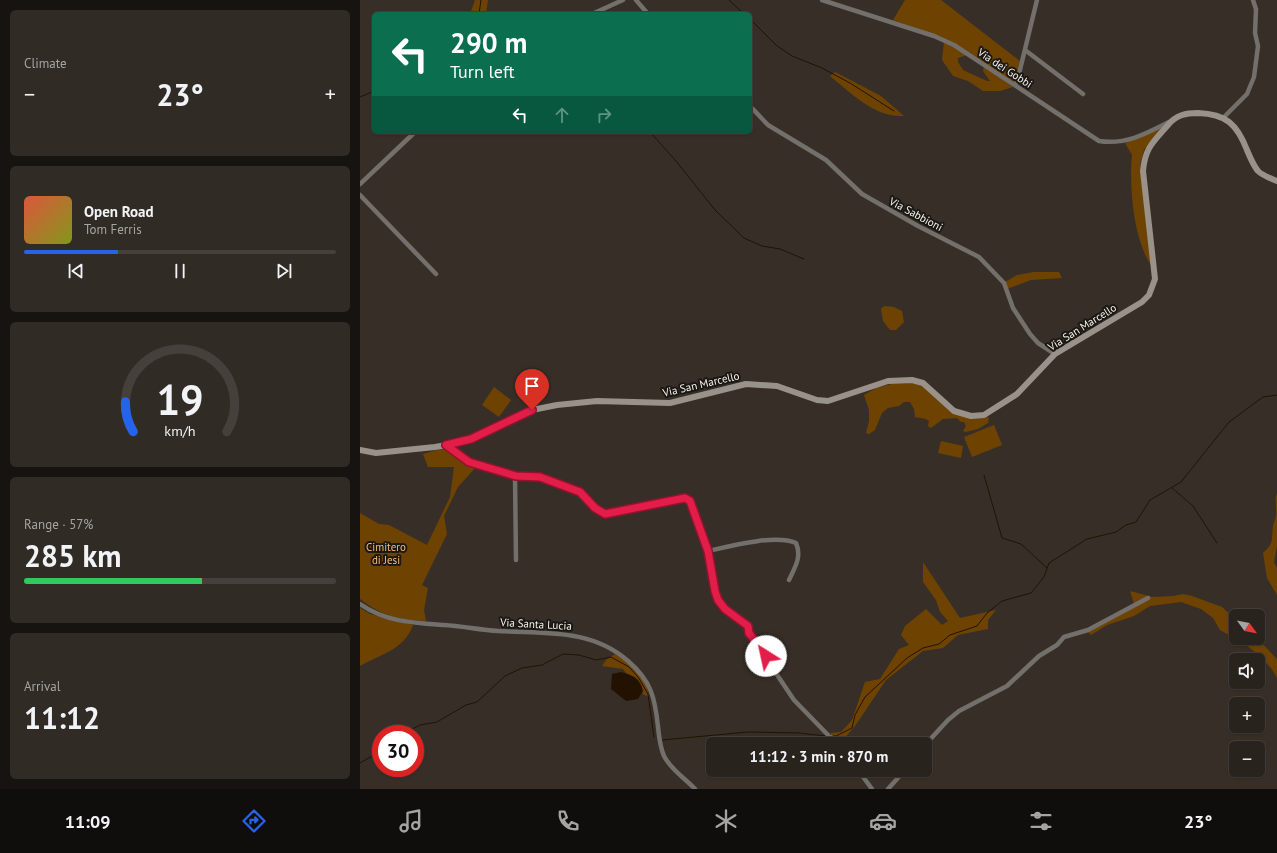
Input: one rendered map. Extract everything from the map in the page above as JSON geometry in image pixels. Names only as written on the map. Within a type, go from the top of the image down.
[{"type":"main road","name":"Via San Marcello","points":[[360,450],[376,453],[446,445],[471,439],[532,410],[557,405],[597,401],[664,404],[746,384],[777,386],[817,400],[828,401],[888,381],[902,379],[923,383],[949,407],[960,413],[971,416],[984,415],[1017,394],[1054,354],[1142,302],[1154,288],[1155,279],[1143,166],[1144,155],[1171,122],[1179,116],[1189,113],[1203,113],[1223,118],[1235,126],[1242,137],[1251,161],[1258,171],[1266,177],[1277,181]]},
{"type":"street","points":[[596,12],[623,0]]},
{"type":"street","points":[[636,0],[646,12]]},
{"type":"street","name":"Via dei Gobbi","points":[[822,0],[934,36],[954,45],[1099,141],[1122,141],[1143,135],[1171,122]]},
{"type":"street","points":[[1015,85],[1037,0]]},
{"type":"street","points":[[1223,118],[1247,94],[1254,77],[1258,46],[1255,33],[1256,9],[1253,0]]},
{"type":"street","points":[[1025,50],[1082,94]]},
{"type":"street","name":"Via Sabbioni","points":[[752,108],[768,125],[803,144],[826,160],[862,194],[918,226],[979,257],[1004,284],[1013,308],[1030,334],[1038,343],[1054,354]]},
{"type":"street","points":[[360,184],[413,134]]},
{"type":"street","points":[[360,195],[436,274]]},
{"type":"street","points":[[446,445],[469,462],[516,476],[540,477],[580,492],[595,508],[605,514],[685,498],[690,501],[708,551],[718,600],[725,609],[748,626],[749,633],[794,700],[830,737]]},
{"type":"street","points":[[516,476],[516,560]]},
{"type":"street","points":[[708,551],[750,542],[789,540],[796,543],[800,551],[798,561],[789,580]]},
{"type":"street","points":[[932,737],[948,720],[959,711],[1007,686],[1039,656],[1057,645],[1064,637],[1088,630],[1148,598]]},
{"type":"street","name":"Via Santa Lucia","points":[[361,605],[384,617],[404,622],[499,631],[563,633],[588,639],[610,648],[628,661],[649,684],[654,698],[659,741],[663,755],[675,771],[695,789]]},
{"type":"street","points":[[863,777],[872,789]]},
{"type":"street","points":[[888,789],[899,777]]},
{"type":"green space","points":[[475,0],[488,0],[486,12],[471,12]]},
{"type":"green space","points":[[905,0],[941,0],[1020,61],[1014,83],[933,34],[893,20]]},
{"type":"green space","points":[[944,42],[953,45],[967,55],[958,58],[958,62],[963,70],[990,81],[983,71],[984,66],[1013,87],[1000,91],[983,91],[968,81],[953,76],[942,60]]},
{"type":"green space","points":[[835,72],[881,96],[904,116],[893,116],[873,109],[855,97],[830,76]]},
{"type":"green space","points":[[1163,127],[1144,150],[1140,164],[1153,268],[1146,257],[1137,229],[1132,198],[1132,155],[1125,143],[1140,138]]},
{"type":"green space","points":[[1034,272],[1059,272],[1062,278],[1031,280],[1007,289],[1005,282],[1017,275]]},
{"type":"green space","points":[[884,306],[894,307],[902,311],[904,322],[896,330],[890,330],[883,321],[881,309]]},
{"type":"green space","points":[[906,381],[927,387],[952,411],[987,416],[989,418],[988,423],[978,429],[966,432],[963,431],[966,426],[964,422],[961,422],[957,418],[943,419],[931,428],[928,426],[929,421],[915,417],[914,409],[910,402],[904,402],[899,406],[888,408],[882,413],[875,430],[869,434],[866,433],[869,421],[869,410],[864,395],[878,387]]},
{"type":"green space","points":[[494,387],[511,400],[499,417],[482,405]]},
{"type":"green space","points":[[994,425],[1002,445],[972,457],[964,437]]},
{"type":"green space","points":[[941,441],[963,446],[961,458],[938,453]]},
{"type":"green space","name":"Cimitero di Jesi","points":[[447,447],[467,464],[476,467],[458,487],[444,516],[447,534],[422,585],[428,588],[424,610],[426,621],[390,616],[375,609],[360,599],[360,513],[379,524],[389,525],[427,545],[450,497],[454,467],[428,467],[423,454]]},
{"type":"green space","points":[[1277,493],[1277,546],[1274,562],[1277,568],[1277,595],[1267,578],[1263,553],[1272,541],[1273,526],[1276,516]]},
{"type":"green space","points":[[923,562],[960,618],[996,610],[988,620],[988,629],[958,635],[943,648],[923,651],[886,680],[855,726],[845,737],[835,737],[830,733],[841,732],[852,720],[865,682],[880,679],[899,649],[909,645],[901,635],[905,626],[926,609],[942,625],[948,621],[940,612],[936,600],[923,582]]},
{"type":"green space","points":[[1130,591],[1153,597],[1183,594],[1192,596],[1222,607],[1229,614],[1229,635],[1220,630],[1213,618],[1201,609],[1181,602],[1150,606],[1134,616],[1107,625],[1091,635],[1088,632],[1135,607]]},
{"type":"green space","points":[[360,608],[370,614],[413,625],[404,640],[398,646],[360,666]]},
{"type":"green space","points":[[1246,645],[1264,645],[1277,659],[1277,678],[1265,661],[1265,653],[1256,653]]},
{"type":"green space","points":[[615,654],[626,660],[637,671],[648,690],[649,696],[644,695],[623,669],[602,666],[606,660]]},
{"type":"shaded area","points":[[621,672],[629,674],[640,683],[643,691],[638,699],[626,701],[611,689],[612,674]]},
{"type":"waterway","points":[[479,12],[481,0]]},
{"type":"waterway","points":[[729,0],[742,12]]},
{"type":"waterway","points":[[752,21],[776,45],[792,56],[822,68],[850,83],[894,111]]},
{"type":"waterway","points":[[360,97],[372,92]]},
{"type":"waterway","points":[[652,134],[676,161],[715,210],[744,238],[762,246],[780,249],[804,259]]},
{"type":"waterway","points":[[833,736],[852,728],[855,715],[865,697],[907,658],[923,648],[939,644],[950,635],[977,626],[987,613],[1002,601],[1031,593],[1044,577],[1049,563],[1087,539],[1116,532],[1126,525],[1136,522],[1150,500],[1181,482],[1229,422],[1263,397],[1277,395]]},
{"type":"waterway","points":[[984,475],[1002,538],[1021,544],[1047,568]]},
{"type":"waterway","points":[[1172,488],[1193,506],[1217,543]]},
{"type":"waterway","points":[[420,725],[437,722],[466,705],[477,702],[505,676],[522,668],[542,665],[563,654],[579,655],[596,660],[611,657],[629,667],[638,677],[648,694],[654,737]]},
{"type":"waterway","points":[[662,740],[748,732],[799,733],[826,736]]},
{"type":"waterway","points":[[360,763],[372,756]]},
{"type":"route","points":[[532,410],[471,439],[446,445],[469,462],[516,476],[540,477],[580,492],[595,508],[605,514],[685,498],[690,501],[708,551],[718,600],[725,609],[748,626],[749,633],[766,656]]}]
